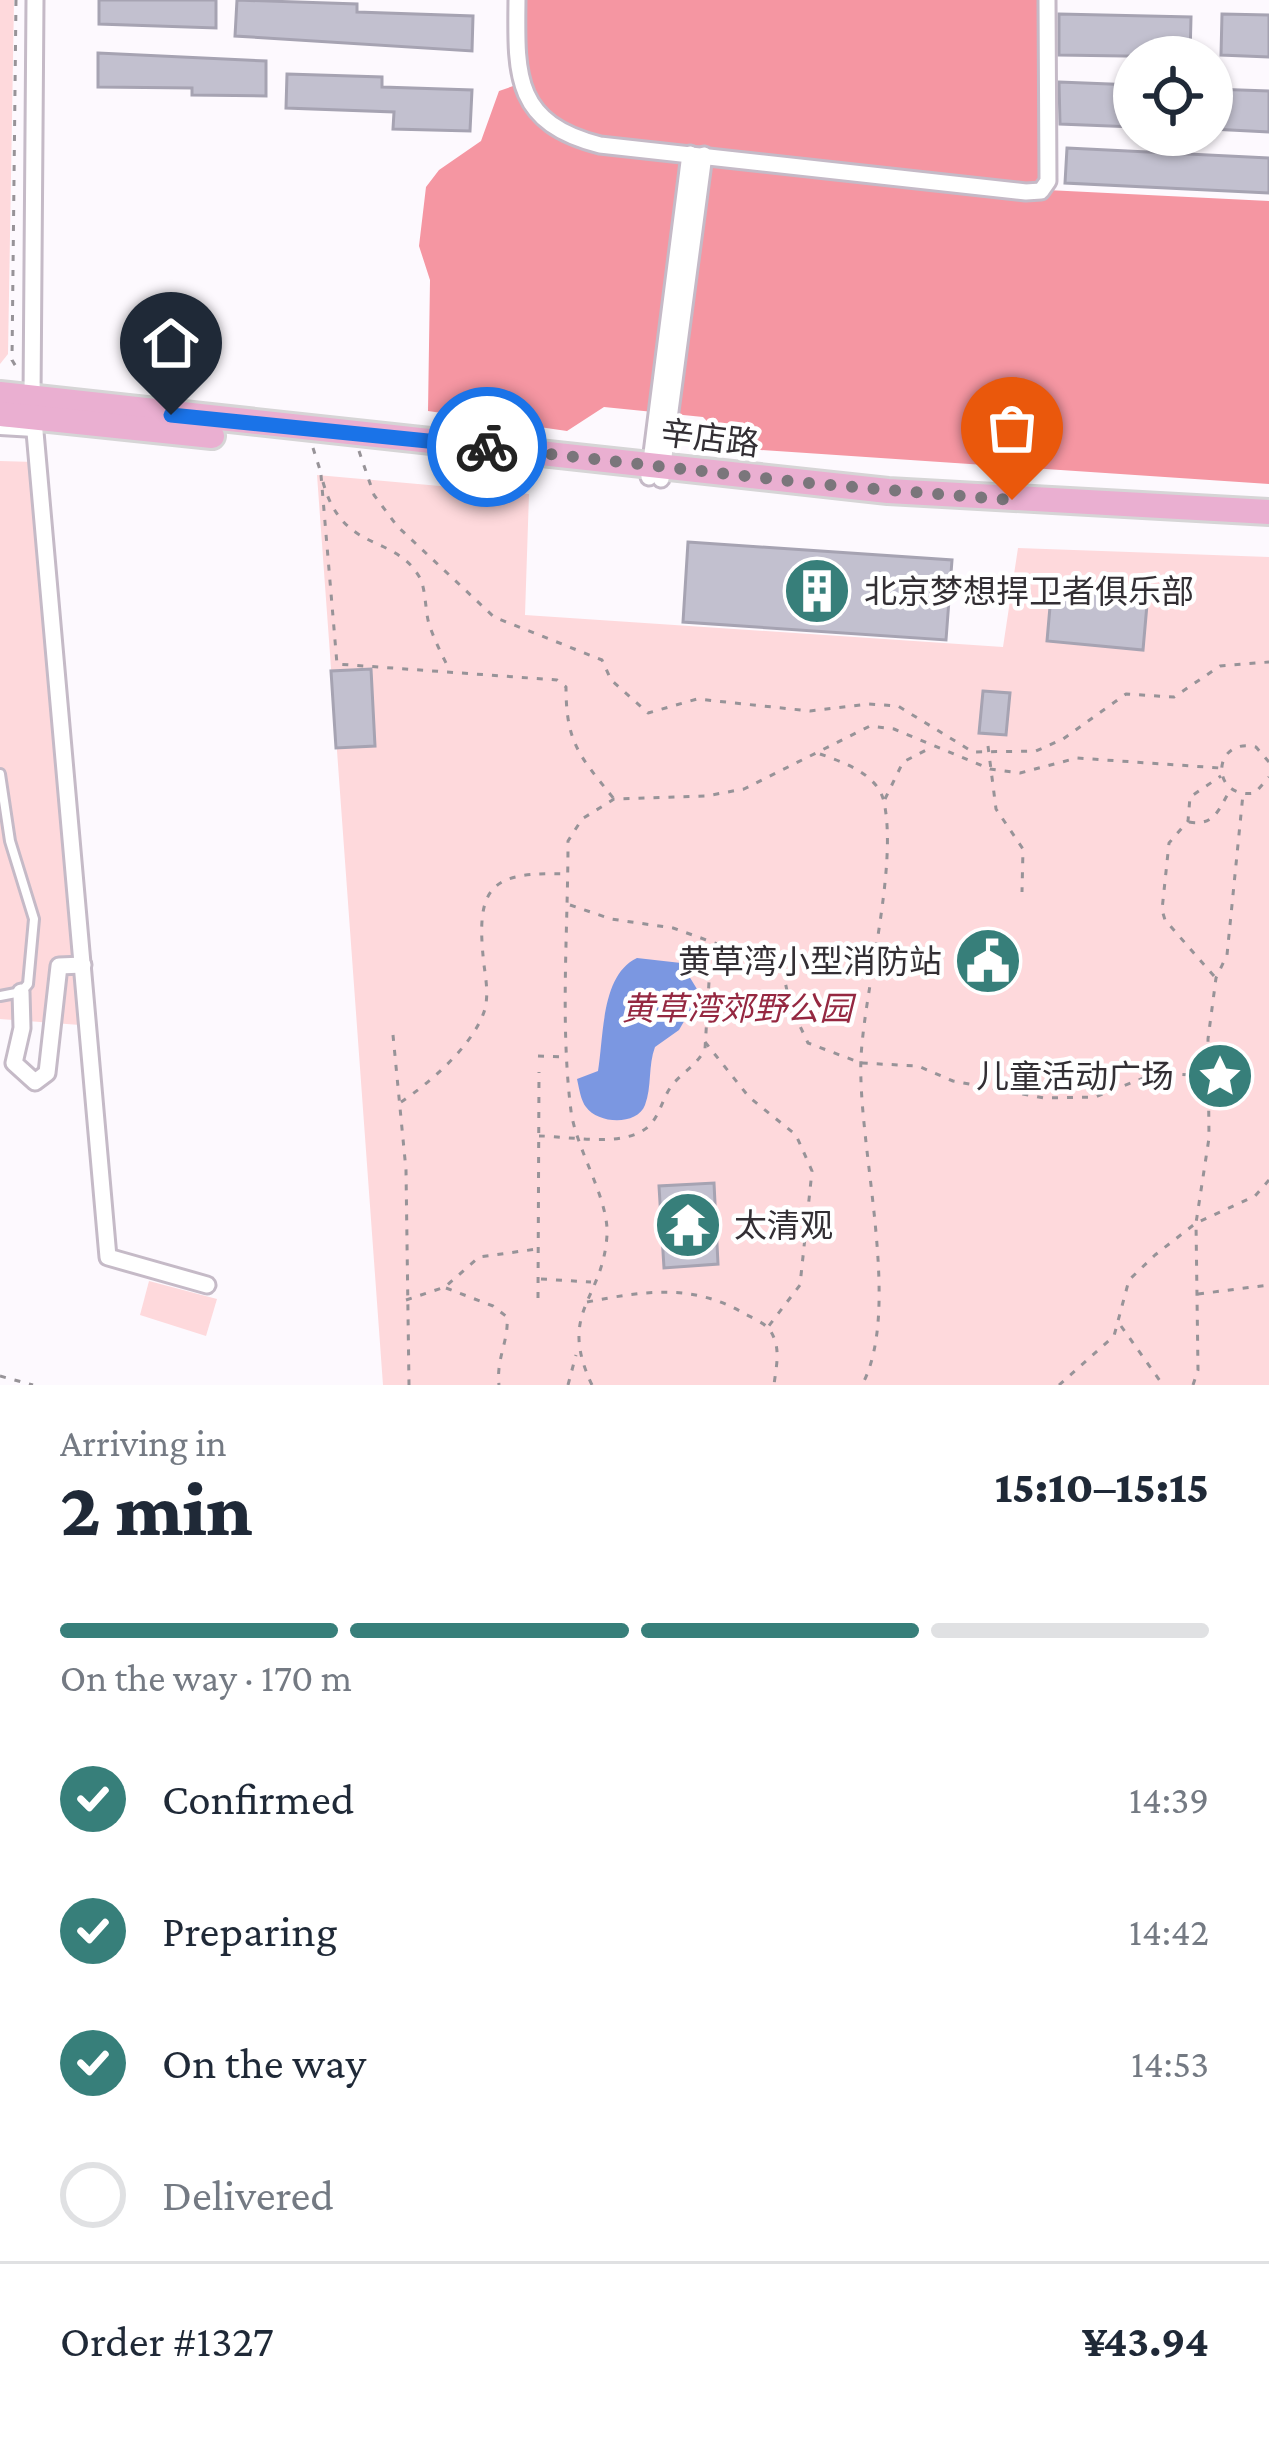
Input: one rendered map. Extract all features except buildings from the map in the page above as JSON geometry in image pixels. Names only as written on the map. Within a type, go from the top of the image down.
[{"type":"main road","name":"辛店路","points":[[0,394],[34,416],[358,451],[656,471],[952,510],[1269,529]]},
{"type":"main road","name":"辛店路","points":[[0,414],[888,491],[1269,512]]},
{"type":"street","points":[[35,0],[34,416],[108,1257],[207,1285]]},
{"type":"street","points":[[517,0],[519,85],[551,125],[571,138],[600,145],[1041,191],[1048,181],[1047,0]]},
{"type":"street","points":[[656,471],[697,154]]},
{"type":"street","points":[[21,992],[22,1028],[14,1063],[34,1082],[47,1073],[59,966],[83,965]]},
{"type":"lane","points":[[0,430],[34,416]]},
{"type":"lane","points":[[0,774],[10,841],[34,920],[32,969],[21,992],[0,996]]},
{"type":"path","points":[[16,0],[12,361],[34,416]]},
{"type":"path","points":[[312,446],[332,510],[346,529],[392,552],[420,578],[429,624],[448,668]]},
{"type":"path","points":[[358,451],[374,495],[397,526],[446,574],[494,617],[602,660],[611,680],[641,712],[697,699],[810,711],[869,704],[898,706],[974,752],[1036,751],[1064,739],[1126,694],[1174,697],[1220,666],[1269,662]]},
{"type":"path","points":[[321,475],[337,664],[448,668],[557,680],[566,687],[568,736],[575,752],[614,799]]},
{"type":"path","points":[[568,1385],[586,1302],[608,1234],[572,1118],[567,1077],[568,842],[582,819],[614,799],[706,796],[745,789],[870,727],[894,729],[990,769],[1020,773],[1077,758],[1220,768]]},
{"type":"path","points":[[1269,759],[1263,752],[1240,745],[1226,753],[1220,768],[1230,790],[1243,794],[1262,788],[1269,777]]},
{"type":"path","points":[[862,1385],[879,1286],[861,1063],[880,906],[884,801],[903,762],[934,746]]},
{"type":"path","points":[[988,746],[996,809],[1023,849],[1022,892]]},
{"type":"path","points":[[1263,752],[1269,746]]},
{"type":"path","points":[[818,754],[863,773],[884,801]]},
{"type":"path","points":[[1216,978],[1165,920],[1162,910],[1169,843],[1188,821],[1190,797],[1221,776]]},
{"type":"path","points":[[1188,821],[1207,823],[1215,818],[1230,790]]},
{"type":"path","points":[[1193,1385],[1198,1370],[1196,1222],[1209,1138],[1208,1076],[1216,978],[1227,955],[1243,794]]},
{"type":"path","points":[[400,1102],[458,1051],[482,1018],[487,1001],[481,911],[486,894],[511,876],[568,874]]},
{"type":"path","points":[[568,904],[610,919],[674,928],[782,968],[790,1005],[808,1043],[861,1063],[918,1066],[953,1081],[1044,1098],[1094,1097],[1156,1073],[1208,1076]]},
{"type":"path","points":[[539,1136],[620,1137],[641,1132],[653,1121],[672,1085],[698,1062],[705,1042],[716,944]]},
{"type":"path","points":[[393,1035],[406,1169],[409,1385]]},
{"type":"path","points":[[705,1042],[749,1097],[796,1135],[812,1172],[800,1285],[769,1327]]},
{"type":"path","points":[[538,1056],[567,1057]]},
{"type":"path","points":[[538,1298],[539,1072]]},
{"type":"path","points":[[1059,1385],[1114,1336],[1129,1280],[1196,1222],[1255,1196],[1269,1180]]},
{"type":"path","points":[[406,1300],[445,1287],[479,1257],[538,1249]]},
{"type":"path","points":[[539,1278],[593,1282]]},
{"type":"path","points":[[1196,1295],[1269,1285]]},
{"type":"path","points":[[445,1287],[493,1306],[507,1317],[497,1363],[500,1385]]},
{"type":"path","points":[[586,1302],[631,1293],[691,1291],[769,1327],[778,1352],[774,1385]]},
{"type":"path","points":[[1120,1325],[1163,1385]]},
{"type":"path","points":[[577,1354],[592,1385]]},
{"type":"path","points":[[0,1376],[33,1385]]},
{"type":"green space","points":[[0,0],[14,0],[8,354],[0,364]]},
{"type":"green space","points":[[0,461],[34,462],[80,1025],[0,1019]]},
{"type":"green space","name":"黄草湾郊野公园","points":[[317,475],[529,494],[525,615],[1003,647],[1018,548],[1269,557],[1269,1385],[383,1385]]},
{"type":"green space","points":[[149,1281],[217,1299],[206,1336],[140,1315]]},
{"type":"shaded area","points":[[517,0],[1047,0],[1047,190],[1269,201],[1269,484],[732,448],[703,417],[604,407],[567,431],[428,411],[430,280],[419,246],[426,187],[439,170],[481,141],[499,91],[519,84]]},
{"type":"water","points":[[637,958],[681,963],[700,994],[679,1030],[655,1047],[641,1112],[626,1119],[608,1119],[586,1107],[577,1079],[598,1071],[610,992],[625,966]]},
{"type":"way so far","points":[[487,447],[817,484],[1012,500]]},
{"type":"place","name":"北京梦想捍卫者俱乐部","points":[[817,591]]},
{"type":"place","name":"黄草湾小型消防站","points":[[988,961]]},
{"type":"place","name":"儿童活动广场","points":[[1220,1076]]},
{"type":"place","name":"太清观","points":[[688,1225]]},
{"type":"route","points":[[171,415],[487,447]]}]
